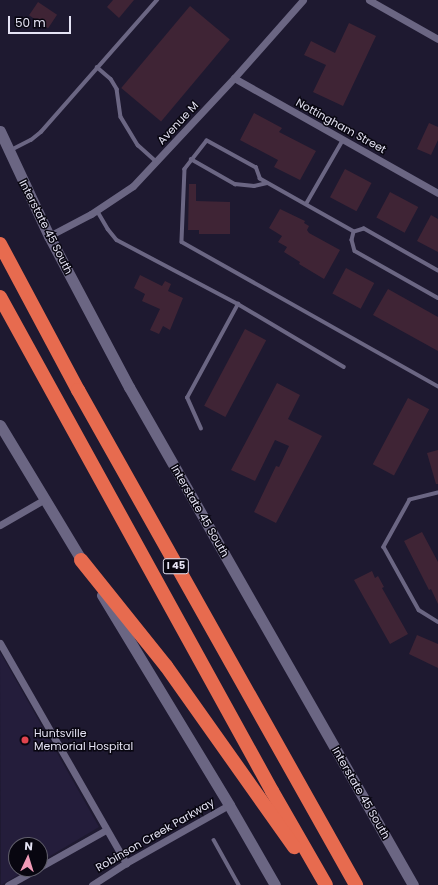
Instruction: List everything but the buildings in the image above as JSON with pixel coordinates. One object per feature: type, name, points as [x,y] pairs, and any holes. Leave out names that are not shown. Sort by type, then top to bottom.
[{"type":"highway","name":"I 45","points":[[0,244],[78,390],[356,885]]},
{"type":"highway","name":"I 45","points":[[0,297],[268,784],[326,885]]},
{"type":"highway","points":[[81,560],[166,666],[320,885]]},
{"type":"main road","name":"Interstate 45 South","points":[[0,132],[49,236],[130,387],[413,885]]},
{"type":"main road","points":[[0,425],[229,805],[271,884]]},
{"type":"street","name":"Avenue M","points":[[49,236],[97,210],[133,186],[234,78],[303,0]]},
{"type":"street","points":[[369,0],[438,39]]},
{"type":"street","name":"Nottingham Street","points":[[234,78],[438,194]]},
{"type":"street","points":[[0,525],[45,499]]},
{"type":"street","points":[[0,643],[126,863]]},
{"type":"street","name":"Robinson Creek Parkway","points":[[92,885],[126,863],[229,805]]},
{"type":"street","points":[[48,863],[106,830]]},
{"type":"street","points":[[8,885],[22,877]]},
{"type":"lane","points":[[9,152],[31,140],[41,132],[157,0]]},
{"type":"lane","points":[[97,67],[111,79],[117,89],[121,117],[138,145],[157,162]]},
{"type":"lane","points":[[306,204],[342,140]]},
{"type":"lane","points":[[438,271],[364,229],[354,232],[260,179],[256,168],[207,141],[191,159],[183,173],[182,242],[438,386]]},
{"type":"lane","points":[[191,159],[235,184],[254,186],[267,183]]},
{"type":"lane","points":[[97,210],[108,229],[117,240],[238,304],[344,367]]},
{"type":"lane","points":[[354,232],[352,240],[355,251],[438,298]]},
{"type":"lane","points":[[201,429],[187,398],[238,304]]},
{"type":"lane","points":[[438,493],[410,500],[384,547],[419,610],[438,622]]},
{"type":"lane","points":[[214,840],[239,885]]},
{"type":"shaded area","name":"Huntsville Memorial Hospital","points":[[0,652],[99,827],[48,857],[48,837],[8,837],[8,877],[14,877],[1,885]]},
{"type":"place","name":"Huntsville Memorial Hospital","points":[[25,740]]}]
